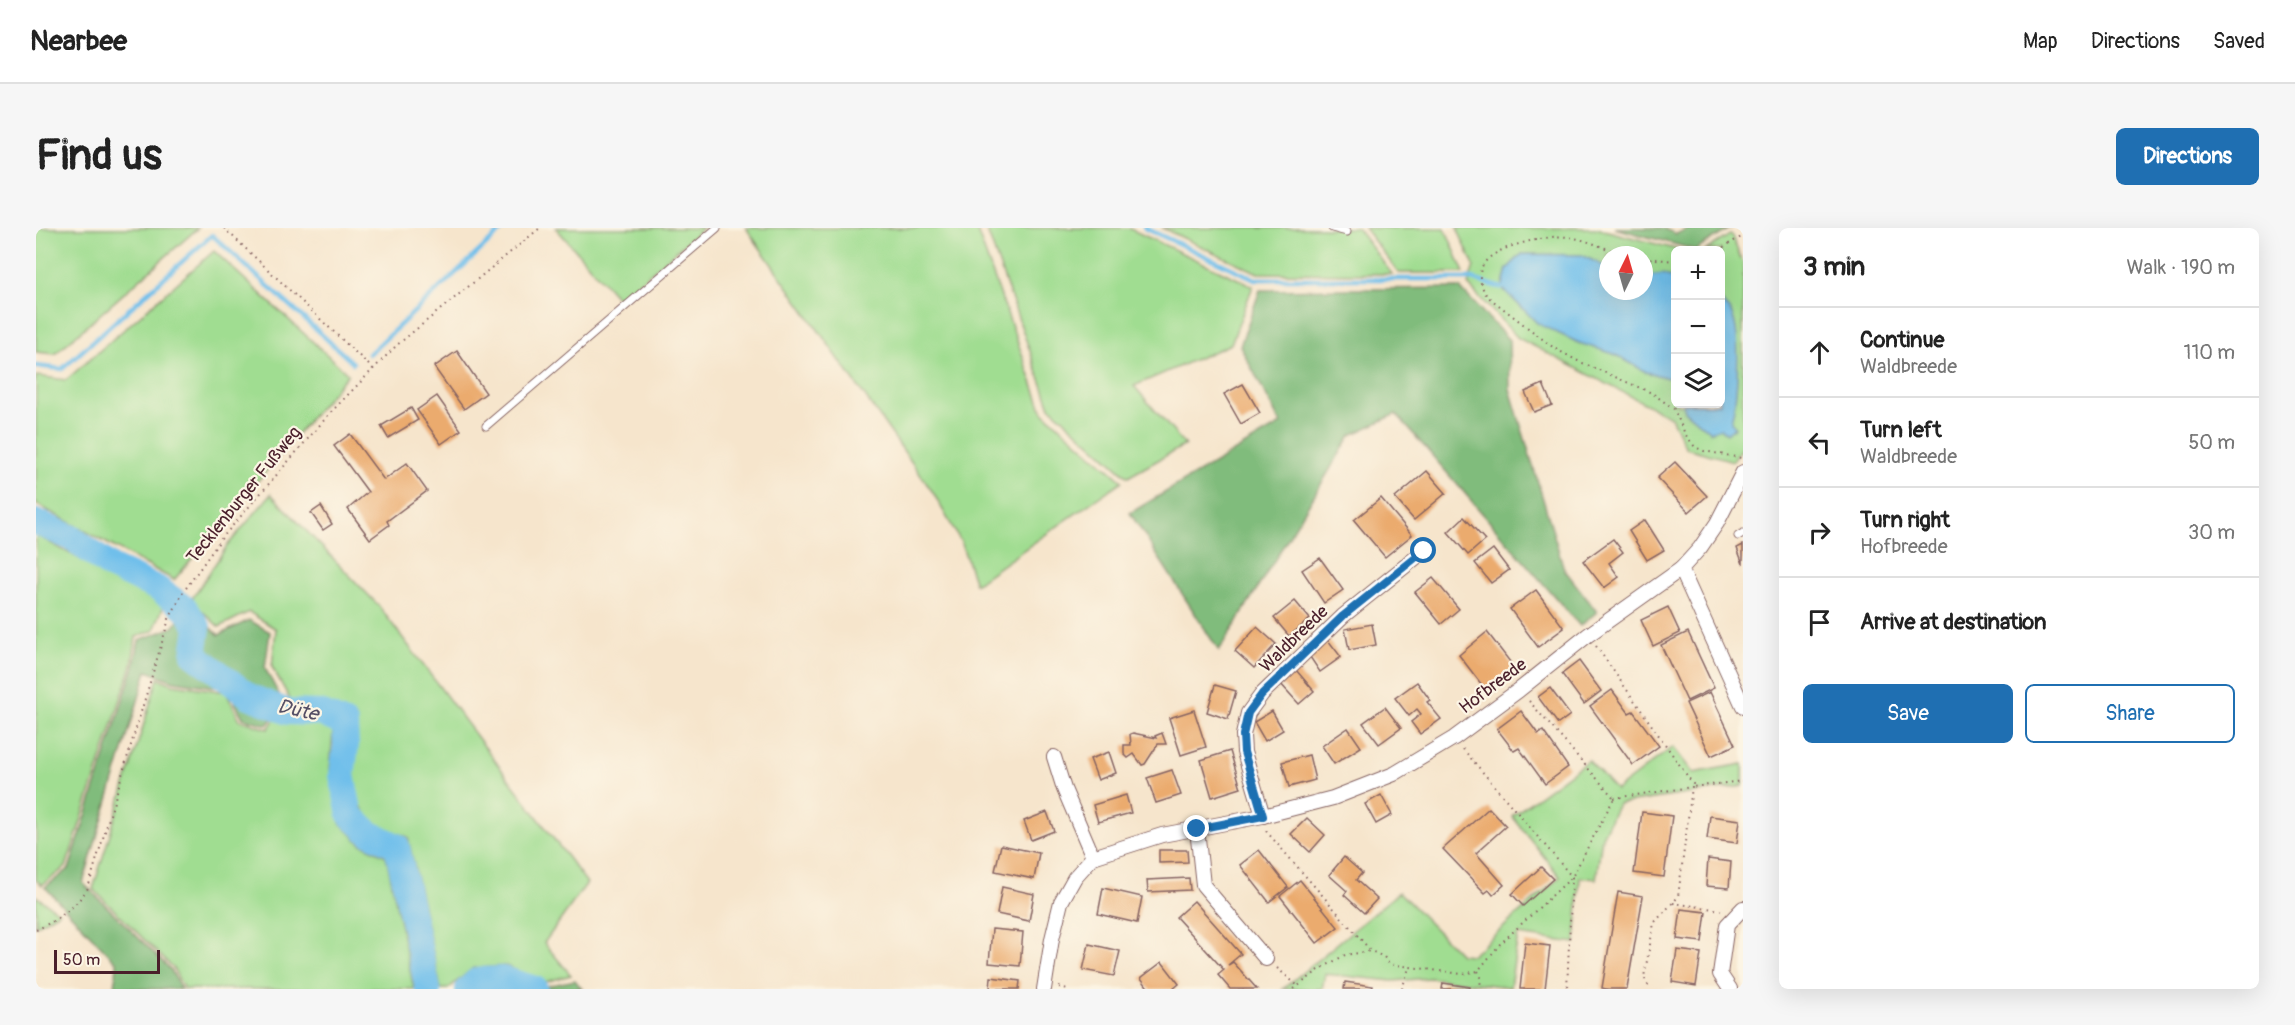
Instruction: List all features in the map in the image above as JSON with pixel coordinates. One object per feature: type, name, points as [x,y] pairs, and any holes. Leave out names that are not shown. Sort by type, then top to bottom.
[{"type":"street","name":"Hofbreede","points":[[1093,857],[1162,835],[1263,816],[1333,798],[1394,774],[1454,738],[1520,690],[1588,635],[1681,569],[1717,524],[1742,476]]},
{"type":"street","name":"Waldbreede","points":[[1263,816],[1244,752],[1243,735],[1248,713],[1262,694],[1343,616],[1424,551]]},
{"type":"street","points":[[1681,569],[1743,706]]},
{"type":"street","points":[[1044,989],[1061,902],[1075,877],[1093,857],[1054,757]]},
{"type":"street","points":[[1197,829],[1203,885],[1266,959]]},
{"type":"street","points":[[1730,989],[1720,974],[1727,925],[1741,910]]},
{"type":"lane","points":[[486,426],[717,228]]},
{"type":"lane","points":[[1332,228],[1347,232]]},
{"type":"path","points":[[224,228],[373,369]]},
{"type":"path","name":"Tecklenburger Fußweg","points":[[36,930],[62,916],[77,903],[88,888],[169,619],[184,591],[221,539],[332,411],[397,345],[540,228]]},
{"type":"path","points":[[1725,246],[1743,236]]},
{"type":"path","points":[[1599,246],[1569,237],[1553,237],[1502,249],[1486,259],[1480,275],[1481,286],[1487,296],[1554,348],[1652,393],[1674,410],[1684,434],[1695,447],[1704,451],[1743,458]]},
{"type":"path","points":[[1653,259],[1671,261]]},
{"type":"path","points":[[1588,635],[1693,784],[1678,897],[1654,923],[1644,977],[1650,989]]},
{"type":"path","points":[[1520,690],[1614,798]]},
{"type":"path","points":[[1454,738],[1572,877],[1567,989]]},
{"type":"path","points":[[1614,798],[1743,781]]},
{"type":"path","points":[[1263,816],[1265,829],[1371,951],[1384,957],[1389,964],[1462,974],[1478,971],[1500,944],[1572,877],[1614,798]]},
{"type":"path","points":[[1673,903],[1741,910]]},
{"type":"path","points":[[1294,989],[1345,955],[1371,951]]},
{"type":"path","points":[[1266,959],[1298,986]]},
{"type":"path","points":[[1402,989],[1410,968]]},
{"type":"path","points":[[1478,971],[1481,977],[1480,989]]},
{"type":"green space","points":[[36,228],[198,228],[55,354],[36,352]]},
{"type":"green space","points":[[556,228],[703,228],[619,300]]},
{"type":"green space","points":[[746,228],[976,228],[1043,412],[1122,481],[975,584],[961,542],[932,491]]},
{"type":"green space","points":[[986,228],[1128,228],[1253,286],[1231,344],[1134,386],[1185,445],[1128,477],[1050,407]]},
{"type":"green space","points":[[1162,228],[1357,228],[1392,274],[1258,273]]},
{"type":"green space","points":[[1364,228],[1445,228],[1464,273],[1399,273]]},
{"type":"green space","points":[[1457,228],[1596,228],[1671,248],[1671,408],[1725,408],[1725,246],[1712,246],[1731,234],[1743,264],[1743,447],[1733,461],[1686,448],[1671,417],[1518,338],[1468,285],[1474,266]]},
{"type":"green space","points":[[1615,228],[1662,228],[1676,234],[1690,228],[1730,229],[1702,246],[1681,246]]},
{"type":"green space","points":[[214,251],[348,374],[174,580],[36,504],[36,376],[66,380]]},
{"type":"green space","points":[[1460,288],[1509,340],[1510,389],[1564,569],[1597,612],[1580,626],[1396,414],[1351,435],[1219,651],[1130,513],[1281,424],[1240,346],[1260,290]]},
{"type":"green space","points":[[271,494],[378,605],[587,883],[544,943],[571,975],[545,982],[506,966],[473,968],[448,989],[441,989],[408,837],[378,824],[367,815],[360,804],[354,776],[356,718],[322,703],[291,701],[272,667],[276,629],[249,612],[219,627],[191,600],[227,546]]},
{"type":"green space","points":[[36,535],[164,605],[154,630],[136,637],[132,665],[66,867],[42,885],[36,880]]},
{"type":"green space","points":[[187,606],[219,635],[249,620],[270,632],[265,668],[284,704],[267,725],[243,718],[228,689],[174,681],[147,671],[83,883],[171,970],[181,989],[115,989],[117,963],[45,887],[69,869],[134,666],[139,640],[174,627]]},
{"type":"green space","points":[[158,678],[173,684],[226,692],[240,720],[268,729],[276,717],[317,719],[333,731],[330,769],[340,823],[361,844],[386,856],[414,989],[184,989],[173,968],[93,889]]},
{"type":"green space","points":[[1673,747],[1693,773],[1743,764],[1743,786],[1618,804],[1602,837],[1596,879],[1580,877],[1575,943],[1518,935],[1510,987],[1430,978],[1393,981],[1325,974],[1322,989],[1283,989],[1399,892],[1460,954],[1472,955],[1560,877],[1512,816],[1588,760],[1616,790]]},
{"type":"green space","points":[[36,896],[59,912],[36,926]]},
{"type":"green space","points":[[575,980],[582,989],[546,989],[546,986]]},
{"type":"water","points":[[1522,254],[1582,255],[1599,264],[1599,300],[1653,300],[1653,276],[1663,274],[1671,277],[1671,379],[1646,372],[1614,354],[1579,343],[1538,324],[1502,288],[1507,269]]},
{"type":"water","points":[[1725,305],[1732,315],[1737,337],[1737,384],[1731,422],[1735,427],[1727,434],[1721,428],[1710,432],[1683,408],[1725,408]]},
{"type":"building","points":[[457,351],[486,393],[464,409],[434,367]]},
{"type":"building","points":[[1243,384],[1260,413],[1241,424],[1224,394]]},
{"type":"building","points":[[1543,384],[1552,405],[1534,412],[1525,392]]},
{"type":"building","points":[[437,396],[461,430],[441,444],[417,410]]},
{"type":"building","points":[[411,408],[418,420],[388,438],[381,426]]},
{"type":"building","points":[[350,434],[384,480],[407,463],[427,491],[387,521],[389,525],[370,539],[348,509],[368,492],[334,446]]},
{"type":"building","points":[[1675,462],[1707,496],[1689,512],[1657,478]]},
{"type":"building","points":[[1427,471],[1446,493],[1414,520],[1395,498]]},
{"type":"building","points":[[1381,498],[1412,535],[1385,557],[1354,520]]},
{"type":"building","points":[[321,506],[332,524],[323,530],[311,513]]},
{"type":"building","points":[[1464,517],[1485,540],[1468,555],[1448,532]]},
{"type":"building","points":[[1645,520],[1664,550],[1647,560],[1629,531]]},
{"type":"building","points":[[1613,539],[1623,552],[1609,563],[1619,577],[1604,588],[1583,561]]},
{"type":"building","points":[[1743,545],[1743,564],[1737,548]]},
{"type":"building","points":[[1493,549],[1509,570],[1491,583],[1475,563]]},
{"type":"building","points":[[1320,558],[1343,590],[1324,603],[1302,570]]},
{"type":"building","points":[[1433,578],[1459,609],[1441,624],[1415,592]]},
{"type":"building","points":[[1536,590],[1564,628],[1538,647],[1510,609]]},
{"type":"building","points":[[1295,601],[1310,619],[1289,636],[1274,618]]},
{"type":"building","points":[[1668,607],[1680,633],[1653,646],[1641,620]]},
{"type":"building","points":[[1372,624],[1376,645],[1349,650],[1345,629]]},
{"type":"building","points":[[1257,627],[1276,644],[1254,668],[1235,651]]},
{"type":"building","points":[[1487,632],[1514,667],[1485,689],[1459,655]]},
{"type":"building","points":[[1688,632],[1714,688],[1687,701],[1661,645]]},
{"type":"building","points":[[1328,640],[1341,657],[1320,672],[1308,654]]},
{"type":"building","points":[[1579,661],[1601,691],[1584,704],[1562,674]]},
{"type":"building","points":[[1296,670],[1314,691],[1299,704],[1280,683]]},
{"type":"building","points":[[1417,682],[1430,700],[1427,702],[1441,719],[1420,734],[1411,722],[1421,714],[1417,709],[1409,716],[1395,698]]},
{"type":"building","points":[[1215,685],[1236,691],[1228,719],[1207,712]]},
{"type":"building","points":[[1550,688],[1570,715],[1558,724],[1538,697]]},
{"type":"building","points":[[1612,690],[1629,713],[1633,711],[1659,746],[1633,765],[1590,706]]},
{"type":"building","points":[[1710,692],[1735,745],[1711,756],[1686,703]]},
{"type":"building","points":[[1385,707],[1401,728],[1379,744],[1363,723]]},
{"type":"building","points":[[1194,710],[1206,747],[1181,755],[1169,718]]},
{"type":"building","points":[[1272,711],[1283,730],[1265,741],[1254,722]]},
{"type":"building","points":[[1521,711],[1538,734],[1543,731],[1568,767],[1545,784],[1519,748],[1514,751],[1497,729]]},
{"type":"building","points":[[1348,728],[1361,747],[1334,764],[1322,746]]},
{"type":"building","points":[[1162,733],[1166,744],[1158,744],[1142,765],[1134,754],[1128,758],[1124,754],[1124,745],[1131,745],[1130,734],[1156,738],[1155,736]]},
{"type":"building","points":[[1230,751],[1241,788],[1212,797],[1201,760]]},
{"type":"building","points":[[1109,752],[1116,773],[1098,780],[1090,759]]},
{"type":"building","points":[[1309,755],[1315,780],[1289,787],[1282,762]]},
{"type":"building","points":[[1172,770],[1181,795],[1156,803],[1147,778]]},
{"type":"building","points":[[1126,795],[1131,813],[1098,822],[1093,805]]},
{"type":"building","points":[[1381,795],[1392,815],[1376,824],[1365,804]]},
{"type":"building","points":[[1489,808],[1506,826],[1476,853],[1504,885],[1493,895],[1489,890],[1485,893],[1443,849]]},
{"type":"building","points":[[1047,812],[1054,831],[1031,840],[1024,821]]},
{"type":"building","points":[[1642,812],[1672,816],[1664,877],[1634,873]]},
{"type":"building","points":[[1710,816],[1740,820],[1737,843],[1707,839]]},
{"type":"building","points":[[1307,818],[1325,835],[1310,852],[1291,834]]},
{"type":"building","points":[[1001,845],[1039,853],[1034,879],[995,871]]},
{"type":"building","points":[[1159,850],[1187,850],[1188,862],[1159,863]]},
{"type":"building","points":[[1259,850],[1288,887],[1269,902],[1240,865]]},
{"type":"building","points":[[1344,857],[1362,873],[1356,880],[1377,899],[1364,913],[1344,895],[1347,891],[1329,875]]},
{"type":"building","points":[[1708,859],[1731,862],[1729,888],[1706,886]]},
{"type":"building","points":[[1541,867],[1553,879],[1523,906],[1512,894]]},
{"type":"building","points":[[1189,878],[1190,890],[1148,892],[1147,880]]},
{"type":"building","points":[[1300,880],[1338,927],[1317,943],[1280,896]]},
{"type":"building","points":[[1002,887],[1034,894],[1029,921],[997,914]]},
{"type":"building","points":[[1103,888],[1142,897],[1137,923],[1098,914]]},
{"type":"building","points":[[1618,892],[1643,896],[1627,989],[1606,989],[1602,988]]},
{"type":"building","points":[[1194,901],[1241,954],[1228,965],[1233,962],[1257,989],[1230,989],[1218,975],[1224,970],[1176,917]]},
{"type":"building","points":[[1681,909],[1706,912],[1702,942],[1677,939]]},
{"type":"building","points":[[992,929],[1023,932],[1020,966],[989,963]]},
{"type":"building","points":[[1525,943],[1550,946],[1545,989],[1520,989]]},
{"type":"building","points":[[1089,944],[1120,951],[1114,976],[1083,970]]},
{"type":"building","points":[[1677,950],[1701,953],[1696,986],[1672,982]]},
{"type":"building","points":[[1162,962],[1179,984],[1173,989],[1149,989],[1141,978]]},
{"type":"building","points":[[991,977],[1020,981],[1019,989],[990,989]]},
{"type":"building","points":[[1345,982],[1373,986],[1372,989],[1344,989]]},
{"type":"building","points":[[1443,983],[1470,987],[1470,989],[1442,989]]},
{"type":"waterway","points":[[369,354],[504,228]]},
{"type":"waterway","points":[[1145,228],[1255,279],[1472,279],[1502,288]]},
{"type":"waterway","points":[[36,366],[62,369],[212,235],[353,363]]},
{"type":"waterway","name":"Düte","points":[[36,522],[72,538],[111,567],[157,588],[185,608],[198,627],[194,654],[249,696],[288,712],[320,713],[345,724],[346,745],[342,775],[350,815],[369,833],[397,846],[428,989]]},
{"type":"waterway","name":"Düte","points":[[468,989],[478,980],[503,979],[535,989]]},
{"type":"route","points":[[1197,829],[1263,816],[1244,752],[1243,735],[1248,713],[1262,694],[1343,616],[1424,551]]}]
